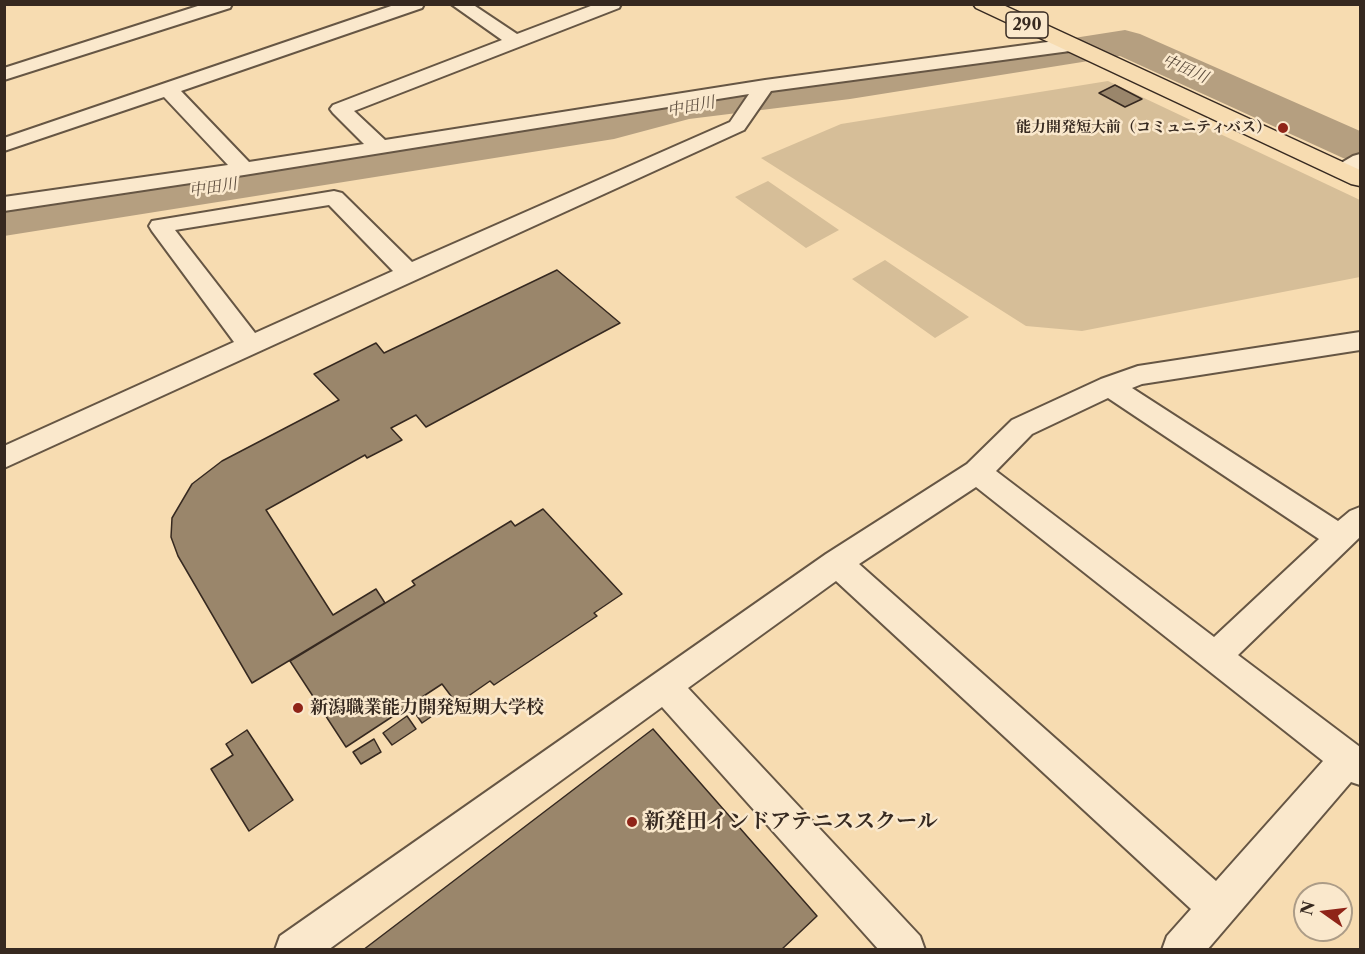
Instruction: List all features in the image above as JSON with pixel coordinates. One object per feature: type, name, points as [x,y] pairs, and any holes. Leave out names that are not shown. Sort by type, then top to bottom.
[{"type":"highway","name":"290","points":[[985,5],[1101,59],[1355,170]]},
{"type":"street","points":[[4,74],[224,4]]},
{"type":"street","points":[[4,145],[416,4]]},
{"type":"street","points":[[459,4],[514,41]]},
{"type":"street","points":[[380,146],[340,109],[613,4]]},
{"type":"street","points":[[4,204],[244,169],[765,86],[1070,45]]},
{"type":"street","points":[[4,458],[737,126],[765,86]]},
{"type":"street","points":[[169,90],[244,169]]},
{"type":"street","points":[[250,345],[160,226],[334,198],[409,273]]},
{"type":"street","points":[[294,950],[837,563],[977,472],[1022,427],[1138,375],[1360,341]]},
{"type":"street","points":[[1110,386],[1351,528],[1215,656]]},
{"type":"street","points":[[977,472],[1354,764],[1181,950]]},
{"type":"street","points":[[837,563],[1218,908]]},
{"type":"street","points":[[665,687],[906,950]]},
{"type":"shaded area","points":[[1108,81],[1360,200],[1360,277],[1082,331],[1026,326],[761,158],[841,124]]},
{"type":"shaded area","points":[[768,181],[839,230],[806,248],[735,197]]},
{"type":"shaded area","points":[[885,260],[969,317],[935,338],[852,279]]},
{"type":"building","points":[[1115,85],[1142,99],[1125,107],[1099,93]]},
{"type":"building","points":[[557,270],[620,323],[426,427],[416,415],[391,428],[402,440],[367,458],[365,455],[266,510],[333,615],[376,589],[385,603],[252,683],[178,556],[171,537],[172,518],[192,484],[222,461],[339,400],[314,374],[376,343],[384,353]]},
{"type":"building","points":[[543,509],[622,594],[594,613],[597,616],[494,685],[490,681],[457,704],[442,684],[346,747],[290,661],[415,585],[412,581],[511,521],[515,526]]},
{"type":"building","points":[[433,700],[441,710],[422,723],[415,713]]},
{"type":"building","points":[[407,716],[416,729],[392,745],[383,733]]},
{"type":"building","name":"新発田インドアテニススクール","points":[[653,729],[817,916],[781,950],[363,950]]},
{"type":"building","points":[[247,730],[293,800],[249,831],[211,769],[233,755],[226,744]]},
{"type":"building","points":[[374,739],[381,752],[361,764],[353,752]]},
{"type":"waterway","name":"中田川","points":[[4,221],[614,125],[688,106],[850,86],[1125,43],[1360,148]]},
{"type":"place","name":"能力開発短大前（コミュニティバス）","points":[[1283,128]]},
{"type":"place","name":"新潟職業能力開発短期大学校","points":[[298,708]]},
{"type":"place","name":"新発田インドアテニススクール","points":[[632,822]]}]
